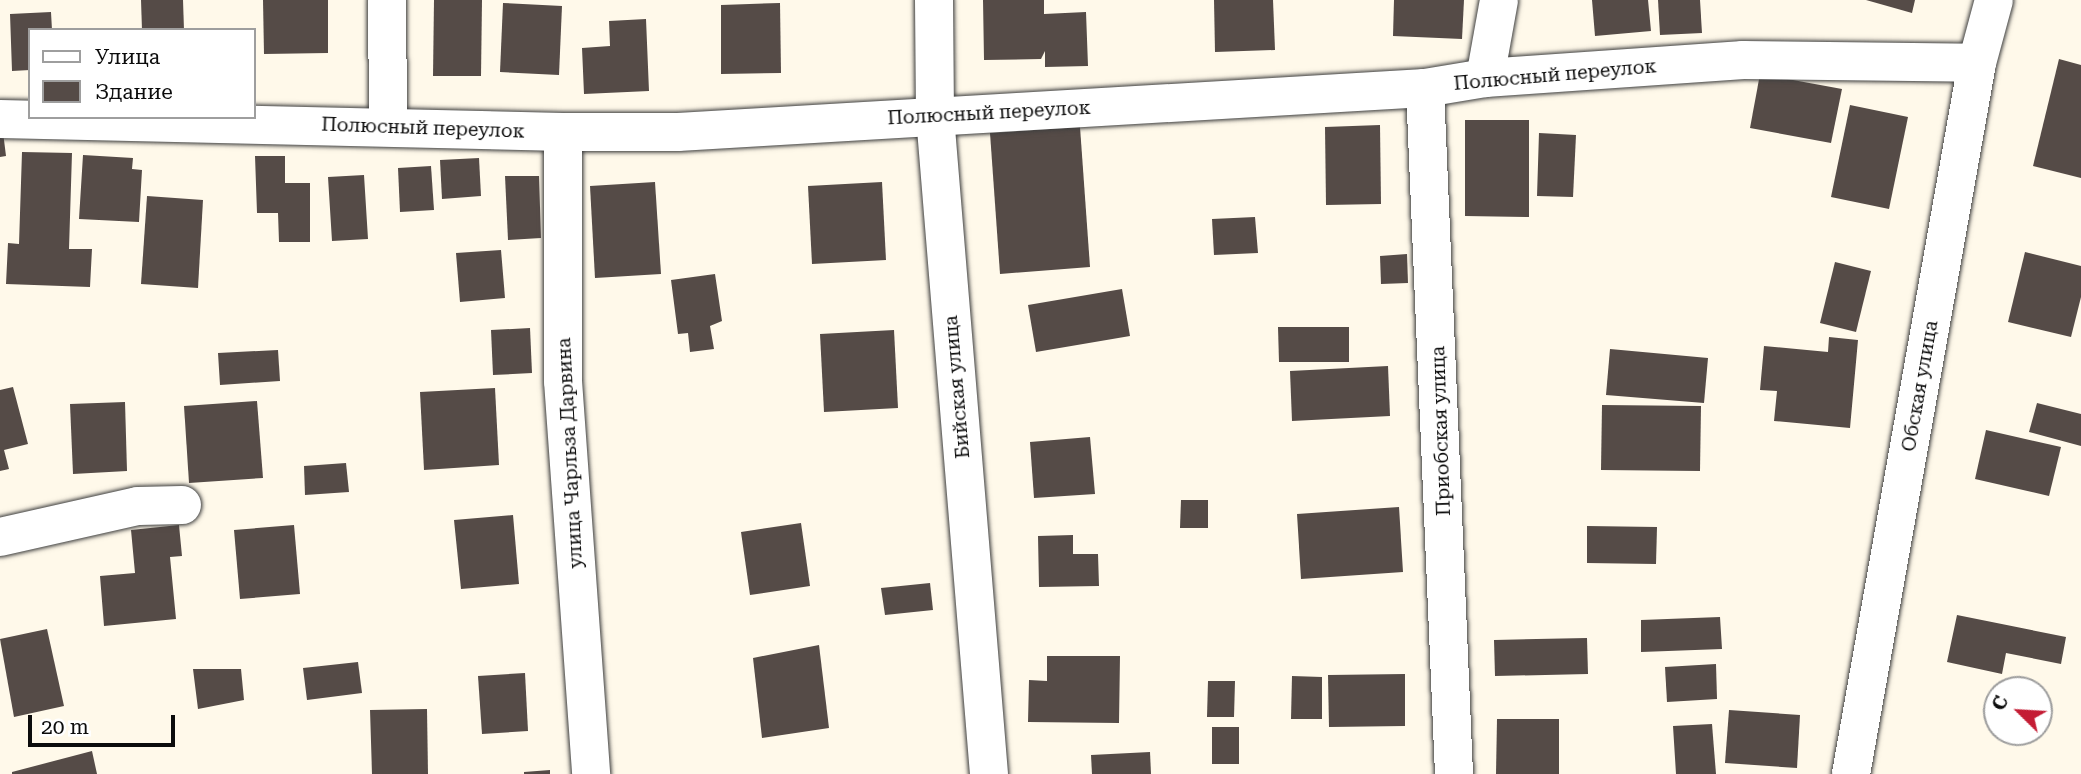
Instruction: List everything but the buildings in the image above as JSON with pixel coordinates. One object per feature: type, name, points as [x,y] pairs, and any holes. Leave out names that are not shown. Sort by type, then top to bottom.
[{"type":"street","points":[[387,0],[388,127]]},
{"type":"street","name":"Бийская улица","points":[[934,0],[935,116],[989,774]]},
{"type":"street","points":[[1485,78],[1499,0]]},
{"type":"street","name":"Обская улица","points":[[1851,774],[1977,63],[1994,0]]},
{"type":"street","name":"Полюсный переулок","points":[[0,119],[563,132],[678,132],[1425,88],[1485,78],[1744,60],[1977,63]]},
{"type":"street","name":"Приобская улица","points":[[1425,88],[1454,774]]},
{"type":"street","name":"улица Чарльза Дарвина","points":[[563,132],[563,380],[592,774]]},
{"type":"street","points":[[0,537],[138,506],[182,505]]}]
